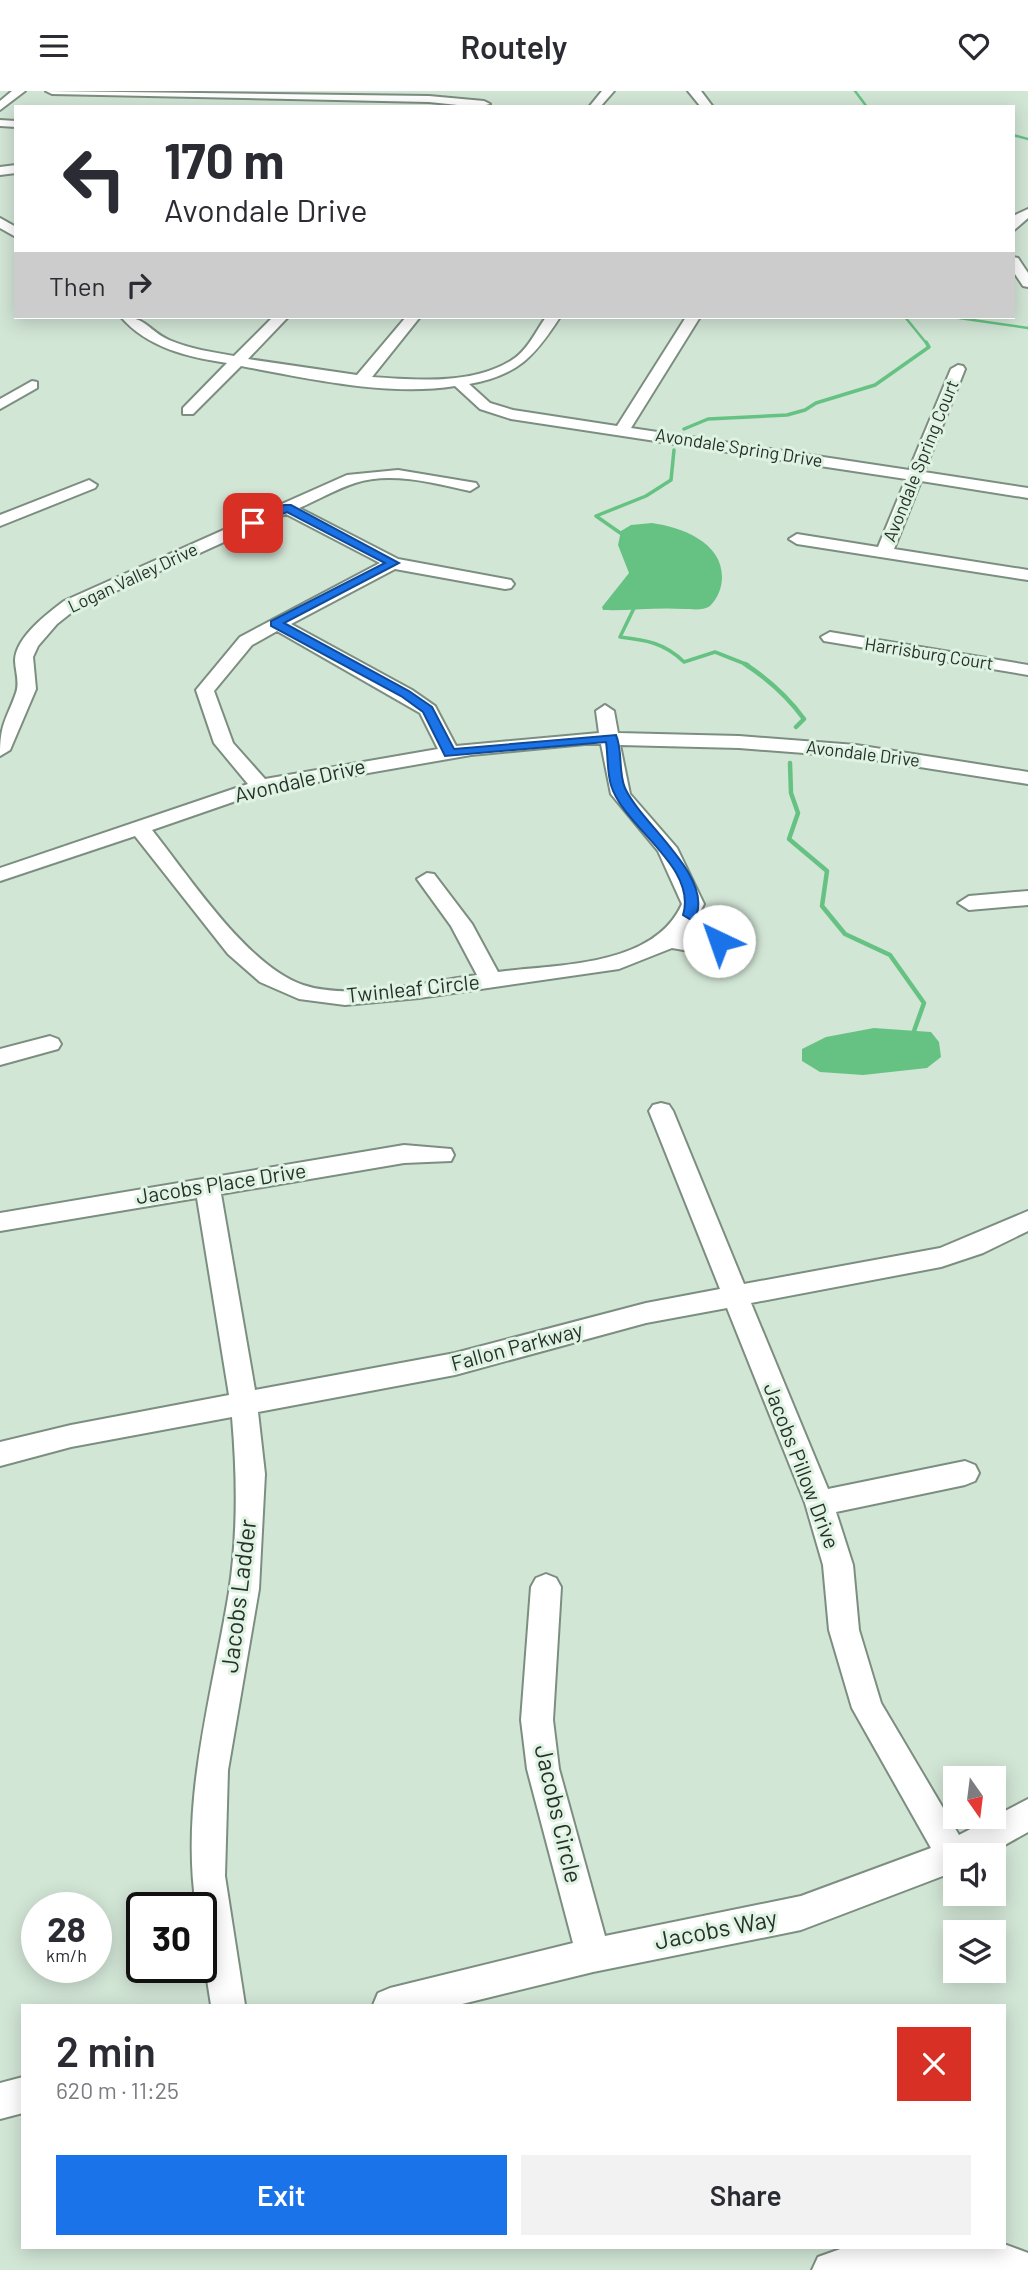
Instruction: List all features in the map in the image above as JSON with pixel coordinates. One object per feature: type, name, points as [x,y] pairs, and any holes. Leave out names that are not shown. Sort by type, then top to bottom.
[{"type":"street","points":[[0,107],[19,91]]},
{"type":"street","points":[[52,91],[429,99],[484,104]]},
{"type":"street","points":[[596,105],[608,91]]},
{"type":"street","points":[[694,91],[706,105]]},
{"type":"street","points":[[0,220],[14,231]]},
{"type":"street","points":[[1015,264],[1028,283]]},
{"type":"street","points":[[131,319],[162,342],[179,349],[362,379],[421,385],[460,383],[484,377],[519,361],[551,319]]},
{"type":"street","points":[[188,411],[279,319]]},
{"type":"street","points":[[362,379],[411,319]]},
{"type":"street","points":[[622,430],[692,319]]},
{"type":"street","name":"Avondale Spring Court","points":[[884,552],[958,369]]},
{"type":"street","name":"Avondale Spring Drive","points":[[460,383],[479,402],[495,410],[1028,492]]},
{"type":"street","points":[[0,405],[32,385]]},
{"type":"street","name":"Logan Valley Drive","points":[[0,750],[27,689],[24,657],[40,630],[70,605],[353,478],[390,472],[417,473],[470,485]]},
{"type":"street","points":[[0,521],[89,485]]},
{"type":"street","points":[[287,507],[393,563],[505,584]]},
{"type":"street","points":[[797,539],[1028,575]]},
{"type":"street","points":[[261,786],[229,756],[214,728],[205,690],[246,641],[275,623],[393,563]]},
{"type":"street","points":[[275,623],[405,694],[428,710],[450,753]]},
{"type":"street","points":[[20,627],[40,630]]},
{"type":"street","name":"Harrisburg Court","points":[[830,637],[1028,670]]},
{"type":"street","points":[[605,711],[612,737],[617,786],[633,813],[661,842],[681,872],[693,904],[690,915],[672,941],[696,947],[708,947],[719,941],[718,930],[690,915]]},
{"type":"street","name":"Avondale Drive","points":[[0,875],[261,786],[450,753],[612,737],[856,751],[1028,778]]},
{"type":"street","name":"Twinleaf Circle","points":[[138,826],[236,949],[268,977],[299,992],[345,998],[491,980],[619,962],[646,954],[672,941]]},
{"type":"street","points":[[427,879],[461,924],[491,980]]},
{"type":"street","points":[[969,903],[1028,898]]},
{"type":"street","points":[[0,1057],[50,1044]]},
{"type":"street","name":"Jacobs Pillow Drive","points":[[661,1111],[819,1503],[838,1565],[844,1630],[867,1708],[945,1843]]},
{"type":"street","name":"Jacobs Place Drive","points":[[0,1222],[404,1154],[442,1155]]},
{"type":"street","name":"Jacobs Ladder","points":[[207,1186],[244,1404],[251,1474],[244,1589],[212,1770],[208,1876],[228,2004]]},
{"type":"street","name":"Fallon Parkway","points":[[0,1454],[71,1436],[455,1364],[646,1313],[941,1257],[974,1246],[1028,1220]]},
{"type":"street","points":[[819,1503],[965,1473]]},
{"type":"street","name":"Jacobs Circle","points":[[546,1587],[537,1720],[542,1769],[593,1955]]},
{"type":"street","name":"Jacobs Way","points":[[977,1843],[1028,1815]]},
{"type":"street","name":"Jacobs Way","points":[[394,2004],[593,1955],[801,1913],[943,1860]]},
{"type":"street","points":[[0,2101],[21,2096]]},
{"type":"street","points":[[831,2270],[885,2256],[940,2249],[993,2259],[1024,2270]]},
{"type":"shaded area","points":[[652,523],[675,528],[698,538],[715,554],[722,581],[710,606],[704,609],[603,610],[602,607],[629,573],[618,545],[621,531],[631,525]]},
{"type":"shaded area","points":[[874,1028],[931,1032],[939,1042],[941,1057],[927,1068],[863,1075],[820,1072],[802,1061],[802,1049],[826,1037]]},
{"type":"waterway","points":[[855,91],[866,105]]},
{"type":"waterway","points":[[1015,136],[1028,139]]},
{"type":"waterway","points":[[907,319],[927,344]]},
{"type":"waterway","points":[[966,319],[1028,328]]},
{"type":"waterway","points":[[684,429],[708,419],[787,415],[875,385],[929,347],[926,342]]},
{"type":"waterway","points":[[626,537],[596,516],[646,496],[671,480],[674,450]]},
{"type":"waterway","points":[[636,604],[620,637],[655,643],[684,662],[715,652],[748,665]]},
{"type":"waterway","points":[[745,664],[777,689],[798,711],[804,719],[796,727]]},
{"type":"waterway","points":[[790,763],[791,793],[798,813],[789,839],[827,871],[822,906],[845,934],[890,955],[924,1003],[914,1031]]},
{"type":"route","points":[[253,523],[287,507],[393,563],[275,623],[405,694],[428,710],[450,753],[612,737],[617,786],[633,813],[661,842],[681,872],[693,904],[690,915],[718,930],[719,941]]}]
